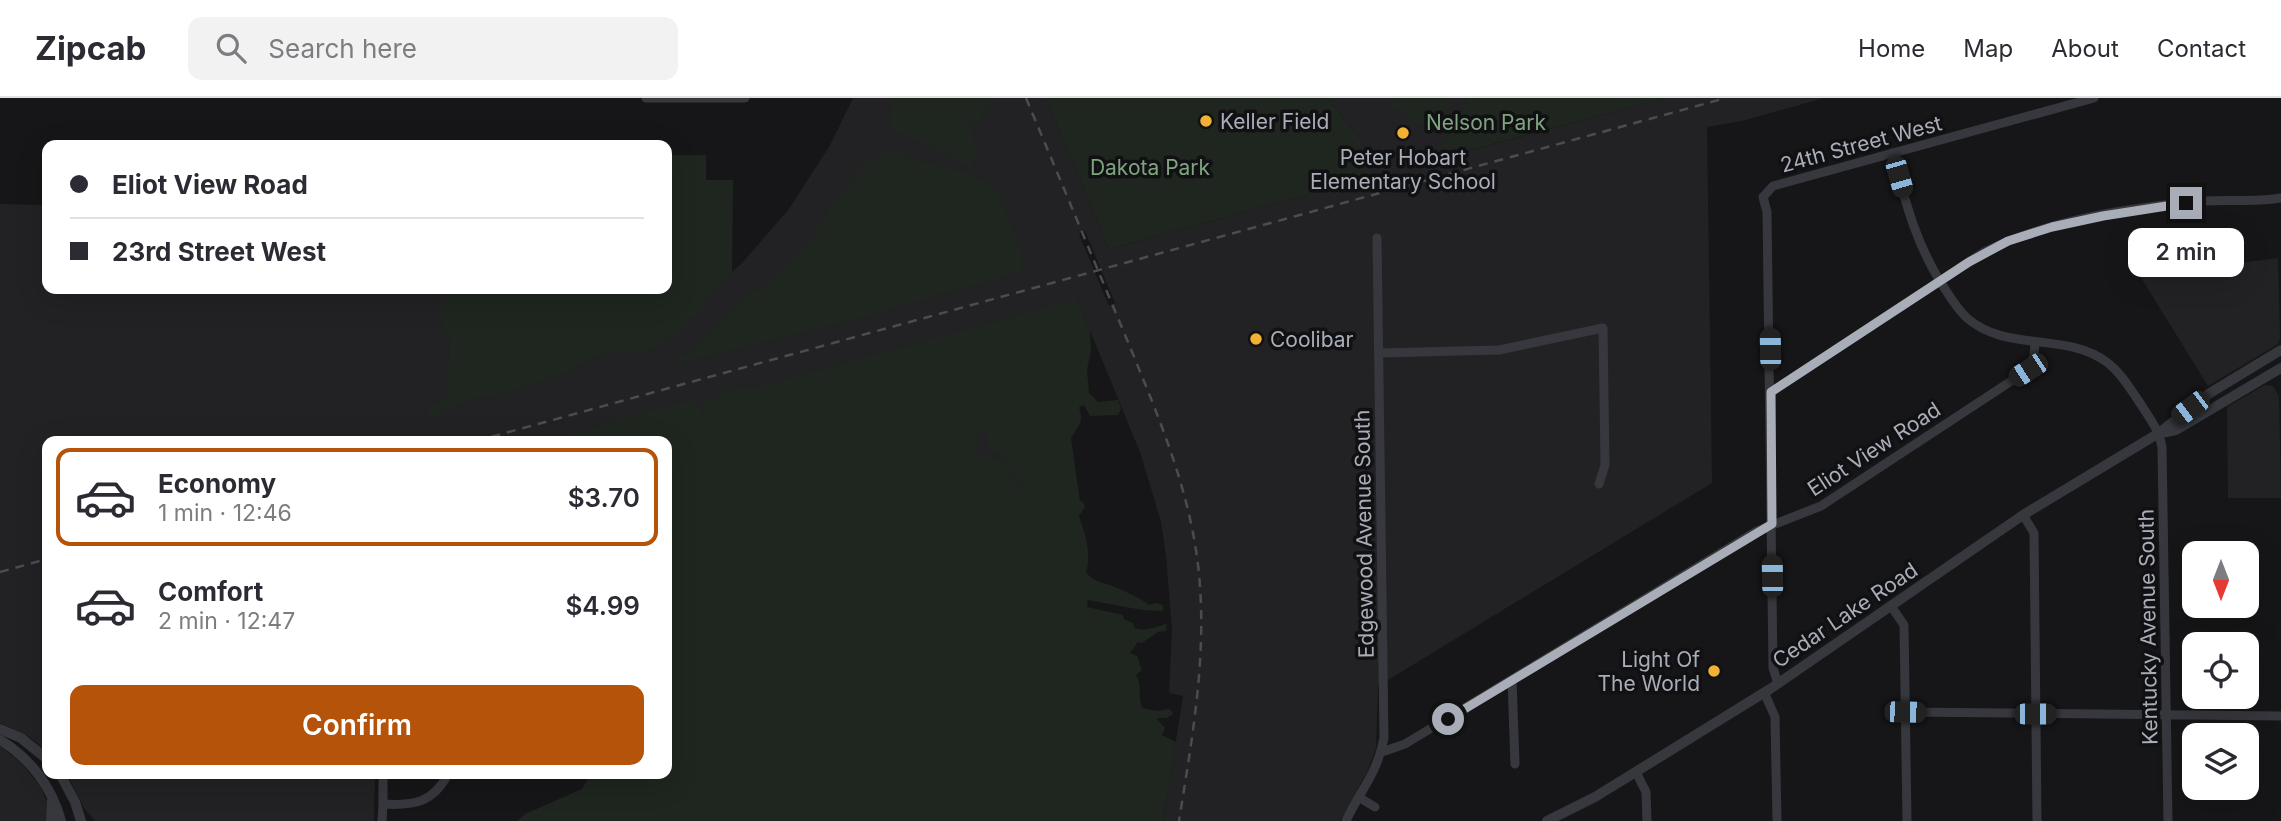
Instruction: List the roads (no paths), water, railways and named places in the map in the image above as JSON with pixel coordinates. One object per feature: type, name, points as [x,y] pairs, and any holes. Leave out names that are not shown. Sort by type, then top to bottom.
[{"type":"street","points":[[646,98],[745,98]]},
{"type":"street","name":"24th Street West","points":[[1771,392],[1767,212],[1763,197],[1773,186],[2094,98]]},
{"type":"street","points":[[1892,153],[1917,240],[1956,307],[1984,330],[2001,336],[2077,348],[2108,363],[2120,375],[2160,433]]},
{"type":"street","points":[[1778,684],[1773,668],[1771,392],[1940,281],[2008,241],[2052,227],[2153,207],[2281,198]]},
{"type":"street","name":"Edgewood Avenue South","points":[[1346,821],[1371,780],[1382,752],[1384,738],[1377,237]]},
{"type":"street","points":[[1380,353],[1499,350],[1604,328],[1605,465],[1599,484]]},
{"type":"street","name":"Eliot View Road","points":[[1382,752],[1405,744],[1772,524],[1821,506],[2028,370],[2034,356],[2035,342]]},
{"type":"street","name":"Cedar Lake Road","points":[[1547,821],[1575,808],[1636,772],[1778,684],[2023,515],[2160,433],[2210,393],[2281,350]]},
{"type":"street","name":"Cedar Lake Road","points":[[2160,433],[2176,430],[2281,368]]},
{"type":"street","name":"Kentucky Avenue South","points":[[2160,433],[2168,821]]},
{"type":"street","points":[[2023,515],[2034,533],[2037,821]]},
{"type":"street","points":[[1891,606],[1904,625],[1907,821]]},
{"type":"street","points":[[1512,680],[1515,764]]},
{"type":"street","points":[[1764,692],[1775,717],[1777,821]]},
{"type":"street","points":[[1905,712],[2281,716]]},
{"type":"street","points":[[0,729],[21,738],[42,755]]},
{"type":"street","points":[[0,740],[29,763],[51,794],[61,821]]},
{"type":"street","points":[[1636,772],[1646,792],[1647,821]]},
{"type":"street","points":[[63,779],[89,821]]},
{"type":"street","points":[[382,821],[383,779]]},
{"type":"street","points":[[383,804],[409,805],[421,802],[444,779]]},
{"type":"street","points":[[51,794],[51,821]]},
{"type":"street","points":[[1360,798],[1375,807]]},
{"type":"street","points":[[75,802],[81,821]]},
{"type":"railway","points":[[1026,98],[1151,399],[1189,514],[1199,574],[1200,667],[1179,821]]},
{"type":"railway","points":[[494,436],[1726,98]]},
{"type":"railway","points":[[0,572],[42,560]]},
{"type":"place","name":"Keller Field","points":[[1206,121]]},
{"type":"place","name":"Peter Hobart Elementary School","points":[[1403,133]]},
{"type":"place","name":"Coolibar","points":[[1256,339]]},
{"type":"place","name":"Light Of The World","points":[[1714,671]]},
{"type":"park label","name":"Nelson Park","points":[[1486,122]]},
{"type":"park label","name":"Dakota Park","points":[[1150,167]]}]
